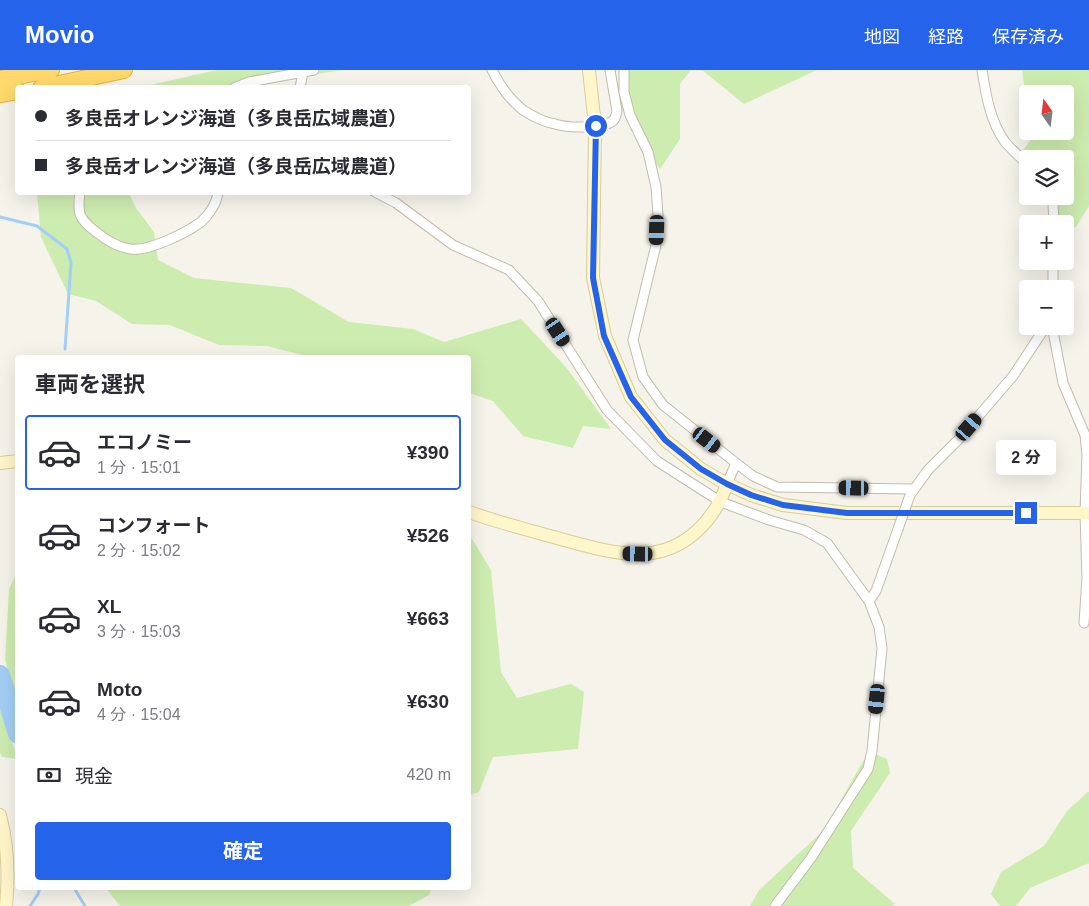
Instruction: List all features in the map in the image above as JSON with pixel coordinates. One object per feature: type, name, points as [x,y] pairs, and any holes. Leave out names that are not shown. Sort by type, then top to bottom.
[{"type":"highway","points":[[0,79],[50,78],[75,84],[124,70]]},
{"type":"highway","points":[[0,94],[15,92]]},
{"type":"street","points":[[242,85],[314,70]]},
{"type":"street","points":[[492,70],[500,85],[524,110],[540,119],[556,124],[575,126],[596,126],[612,122],[616,118],[617,111],[610,70]]},
{"type":"street","points":[[589,70],[596,126],[593,278],[604,336],[631,397],[665,440],[701,469],[727,484],[751,495],[783,505],[847,513],[1087,513]]},
{"type":"street","points":[[624,70],[624,92],[630,115],[648,152],[656,187],[658,215],[656,245],[633,340],[643,377],[663,405],[752,476],[777,487],[911,492]]},
{"type":"street","points":[[982,70],[986,97],[995,124],[1005,141],[1019,156]]},
{"type":"street","points":[[301,85],[303,72]]},
{"type":"street","points":[[80,195],[79,211],[82,222],[108,242],[131,250],[158,246],[202,221],[217,202],[218,195]]},
{"type":"street","points":[[381,195],[396,202],[453,245],[509,270],[538,301],[607,410],[657,461],[721,502],[769,520],[804,530],[827,543],[869,602],[880,628],[882,648],[872,751],[868,769],[811,858],[775,906]]},
{"type":"street","points":[[869,602],[876,591],[911,492],[1013,376],[1040,335]]},
{"type":"street","points":[[1054,335],[1063,383],[1085,435],[1087,455],[1087,578],[1084,623]]},
{"type":"street","points":[[0,463],[15,461]]},
{"type":"street","points":[[471,513],[505,524],[591,547],[628,554],[649,554],[667,550],[686,541],[710,517],[721,502],[736,463]]},
{"type":"street","points":[[0,815],[8,859],[6,906]]},
{"type":"green space","points":[[217,70],[343,70],[243,85],[150,85]]},
{"type":"green space","points":[[620,70],[691,70],[680,84],[680,139],[660,169],[631,128],[620,84]]},
{"type":"green space","points":[[702,70],[817,70],[744,104]]},
{"type":"green space","points":[[1022,70],[1089,70],[1089,206],[1076,227],[1074,227],[1074,215],[1058,215],[1058,205],[1074,205],[1074,150],[1023,150],[1030,140],[1074,140],[1074,85],[1024,85]]},
{"type":"green space","points":[[37,195],[130,195],[136,208],[154,232],[158,260],[194,278],[291,288],[349,322],[413,329],[444,342],[521,319],[566,367],[611,429],[583,426],[573,448],[523,436],[493,401],[471,394],[471,355],[302,355],[267,346],[219,345],[170,325],[132,324],[96,301],[68,294],[41,237]]},
{"type":"green space","points":[[471,537],[491,570],[501,672],[517,698],[571,684],[584,692],[578,749],[493,757],[479,792],[471,794]]},
{"type":"green space","points":[[15,576],[15,697],[5,659],[9,589]]},
{"type":"green space","points":[[0,709],[15,750],[15,759],[2,757],[0,753]]},
{"type":"green space","points":[[875,754],[887,759],[890,773],[851,831],[853,868],[895,904],[892,906],[750,906],[759,890],[824,830],[863,761]]},
{"type":"green space","points":[[1089,791],[1089,863],[1030,888],[1016,906],[1000,906],[991,894],[1001,872],[1044,846],[1067,811]]},
{"type":"green space","points":[[108,890],[431,890],[429,895],[409,906],[120,906]]},
{"type":"waterway","points":[[0,217],[37,226],[67,249],[71,263],[65,349]]},
{"type":"waterway","points":[[0,675],[15,724]]},
{"type":"waterway","points":[[30,906],[39,890]]},
{"type":"waterway","points":[[75,890],[85,906]]},
{"type":"route","points":[[596,126],[593,278],[604,336],[631,397],[665,440],[701,469],[727,484],[751,495],[783,505],[847,513],[1026,513]]}]
